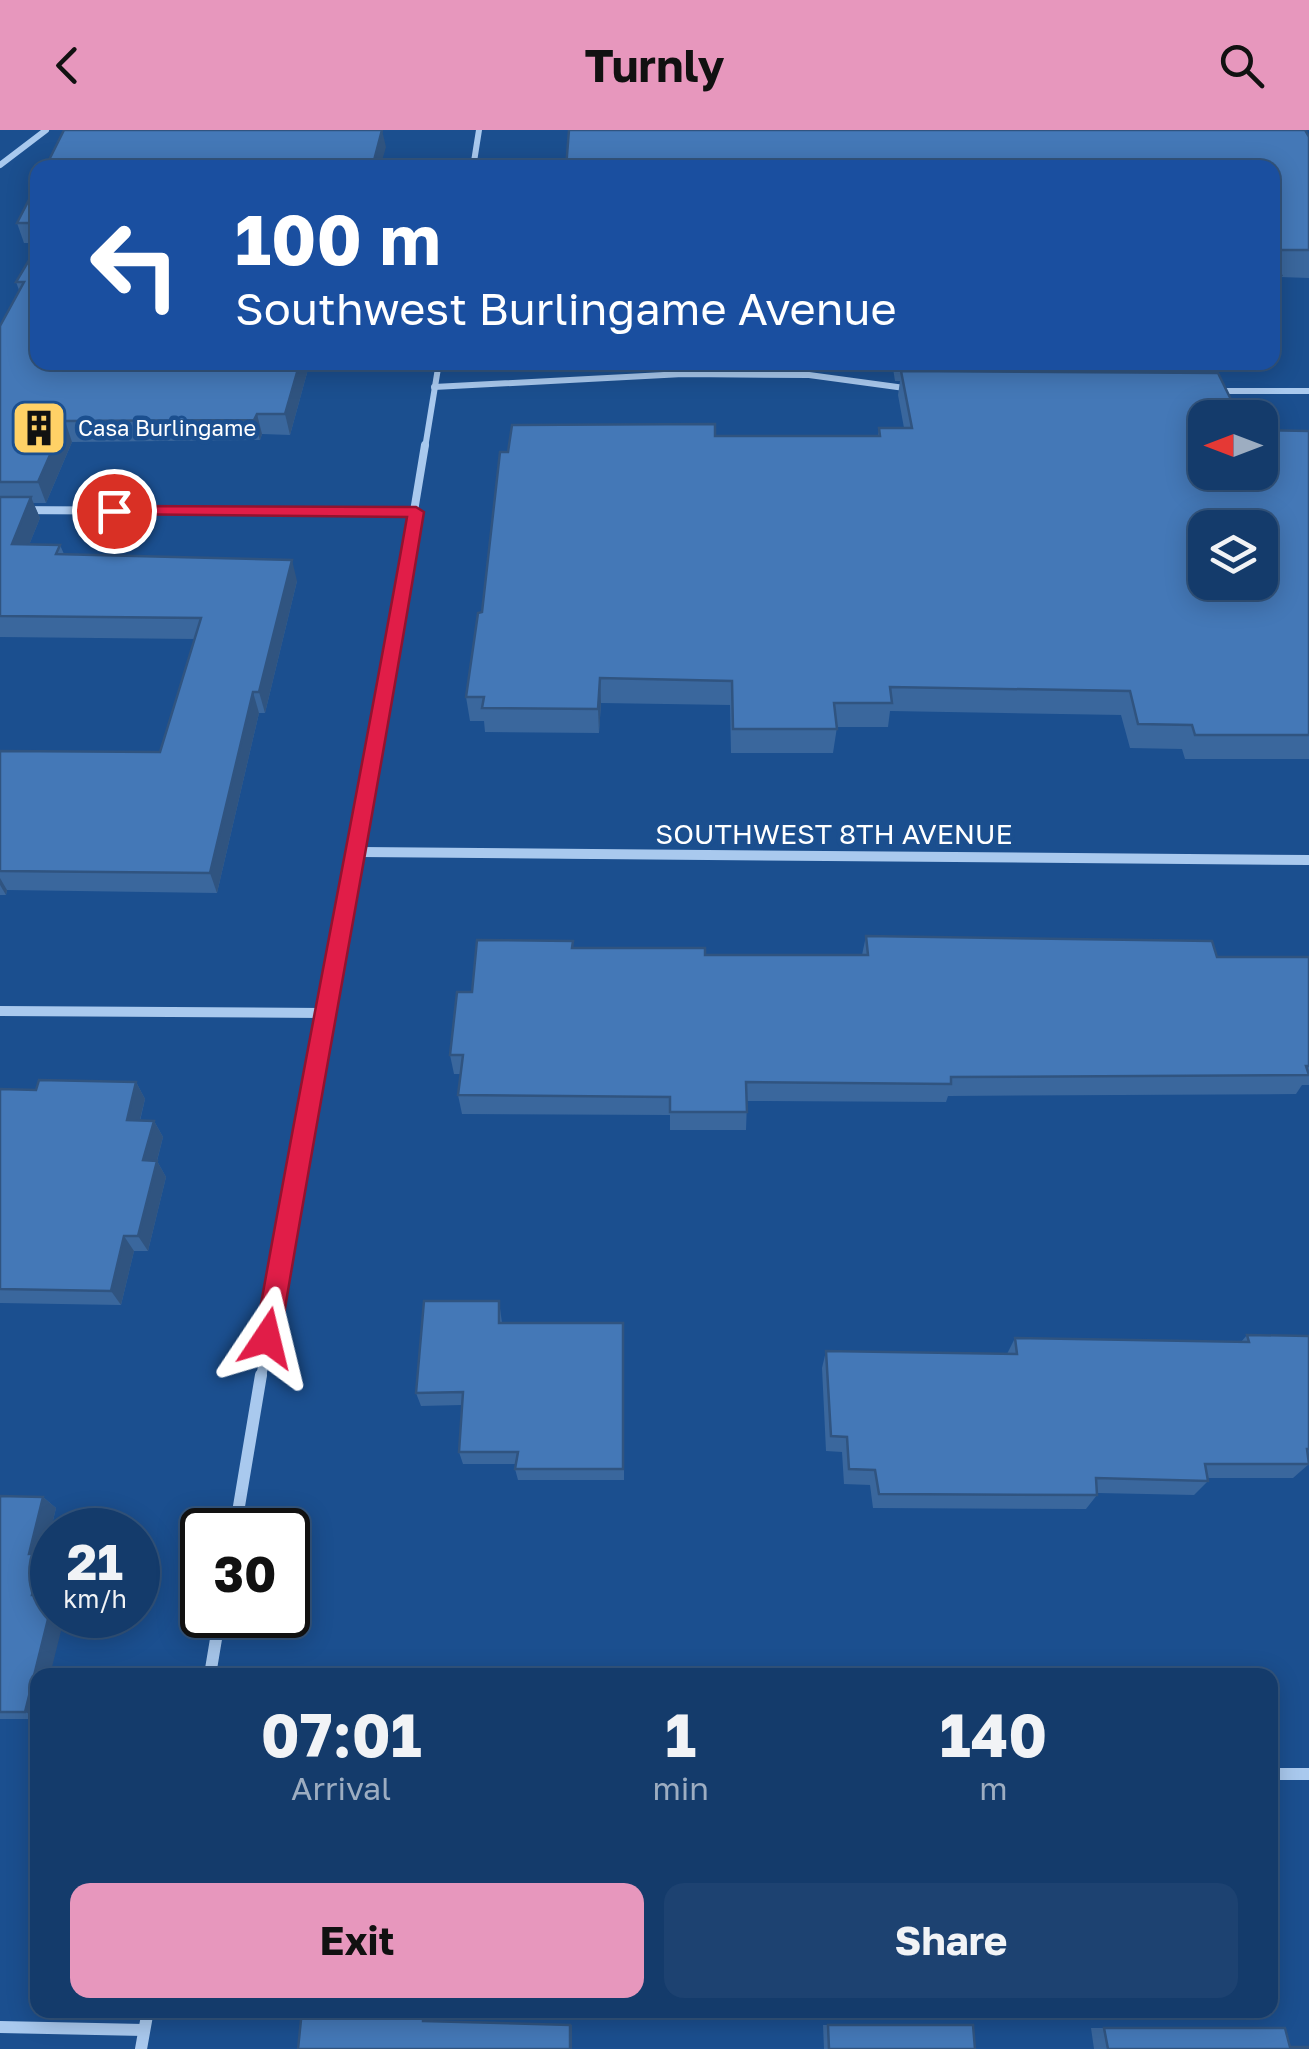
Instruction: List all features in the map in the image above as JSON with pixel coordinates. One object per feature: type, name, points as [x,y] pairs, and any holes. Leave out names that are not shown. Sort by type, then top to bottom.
[{"type":"street","points":[[0,165],[46,130]]},
{"type":"street","points":[[473,160],[479,130]]},
{"type":"street","points":[[238,1508],[323,1013],[358,852],[437,370]]},
{"type":"street","points":[[434,387],[684,374],[809,375],[923,390]]},
{"type":"street","points":[[1212,391],[1309,391]]},
{"type":"street","points":[[0,510],[416,512]]},
{"type":"street","name":"SOUTHWEST 8TH AVENUE","points":[[358,852],[1309,860]]},
{"type":"street","points":[[0,1010],[323,1013]]},
{"type":"street","points":[[211,1668],[216,1638]]},
{"type":"street","points":[[1278,1774],[1309,1774]]},
{"type":"street","points":[[141,2049],[146,2018]]},
{"type":"street","points":[[0,2027],[144,2030]]},
{"type":"building","points":[[64,130],[382,130],[374,160],[49,160]]},
{"type":"building","points":[[569,130],[1305,130],[1309,137],[1309,250],[1280,250],[1280,160],[567,160]]},
{"type":"building","points":[[30,198],[30,223],[17,223]]},
{"type":"building","points":[[30,258],[30,370],[298,370],[285,414],[257,414],[254,420],[65,421],[38,482],[0,482],[0,326],[24,282],[16,282]]},
{"type":"building","points":[[901,371],[1218,373],[1231,400],[1188,400],[1188,490],[1278,490],[1278,430],[1309,431],[1309,735],[1195,735],[1192,725],[1138,724],[1130,691],[890,687],[892,703],[834,703],[837,729],[733,729],[732,681],[600,678],[598,709],[482,708],[484,697],[466,697],[478,613],[482,612],[500,452],[508,452],[512,425],[715,424],[715,436],[880,436],[879,428],[912,428]]},
{"type":"building","points":[[0,497],[31,497],[12,544],[60,545],[56,554],[292,560],[259,692],[253,692],[210,873],[0,871],[0,751],[160,752],[201,618],[0,616]]},
{"type":"building","points":[[866,936],[1212,941],[1217,957],[1309,957],[1309,1075],[951,1077],[951,1084],[746,1082],[747,1112],[670,1112],[670,1097],[458,1095],[463,1055],[450,1055],[457,992],[472,992],[477,940],[573,941],[572,948],[705,948],[705,955],[868,955]]},
{"type":"building","points":[[39,1080],[136,1082],[127,1120],[154,1121],[143,1160],[157,1161],[138,1236],[124,1236],[111,1291],[0,1289],[0,1089],[36,1090]]},
{"type":"building","points":[[424,1301],[499,1301],[499,1323],[623,1323],[623,1469],[515,1469],[518,1452],[459,1452],[463,1392],[416,1393]]},
{"type":"building","points":[[1247,1335],[1309,1336],[1309,1464],[1205,1464],[1208,1481],[1096,1478],[1097,1495],[879,1494],[875,1470],[849,1469],[847,1437],[831,1436],[826,1351],[1017,1354],[1015,1338],[1249,1342]]},
{"type":"building","points":[[0,1496],[43,1497],[40,1508],[30,1508],[29,1554],[30,1638],[43,1638],[36,1668],[30,1668],[25,1712],[0,1712]]},
{"type":"building","points":[[301,2018],[423,2018],[570,2025],[570,2049],[298,2049]]},
{"type":"building","points":[[828,2025],[973,2025],[975,2049],[829,2049]]},
{"type":"building","points":[[1104,2028],[1285,2028],[1290,2047],[1309,2049],[1108,2049]]},
{"type":"place","name":"Casa Burlingame","points":[[39,428]]},
{"type":"route","points":[[114,511],[416,512],[358,852],[323,1013],[267,1338]]}]
